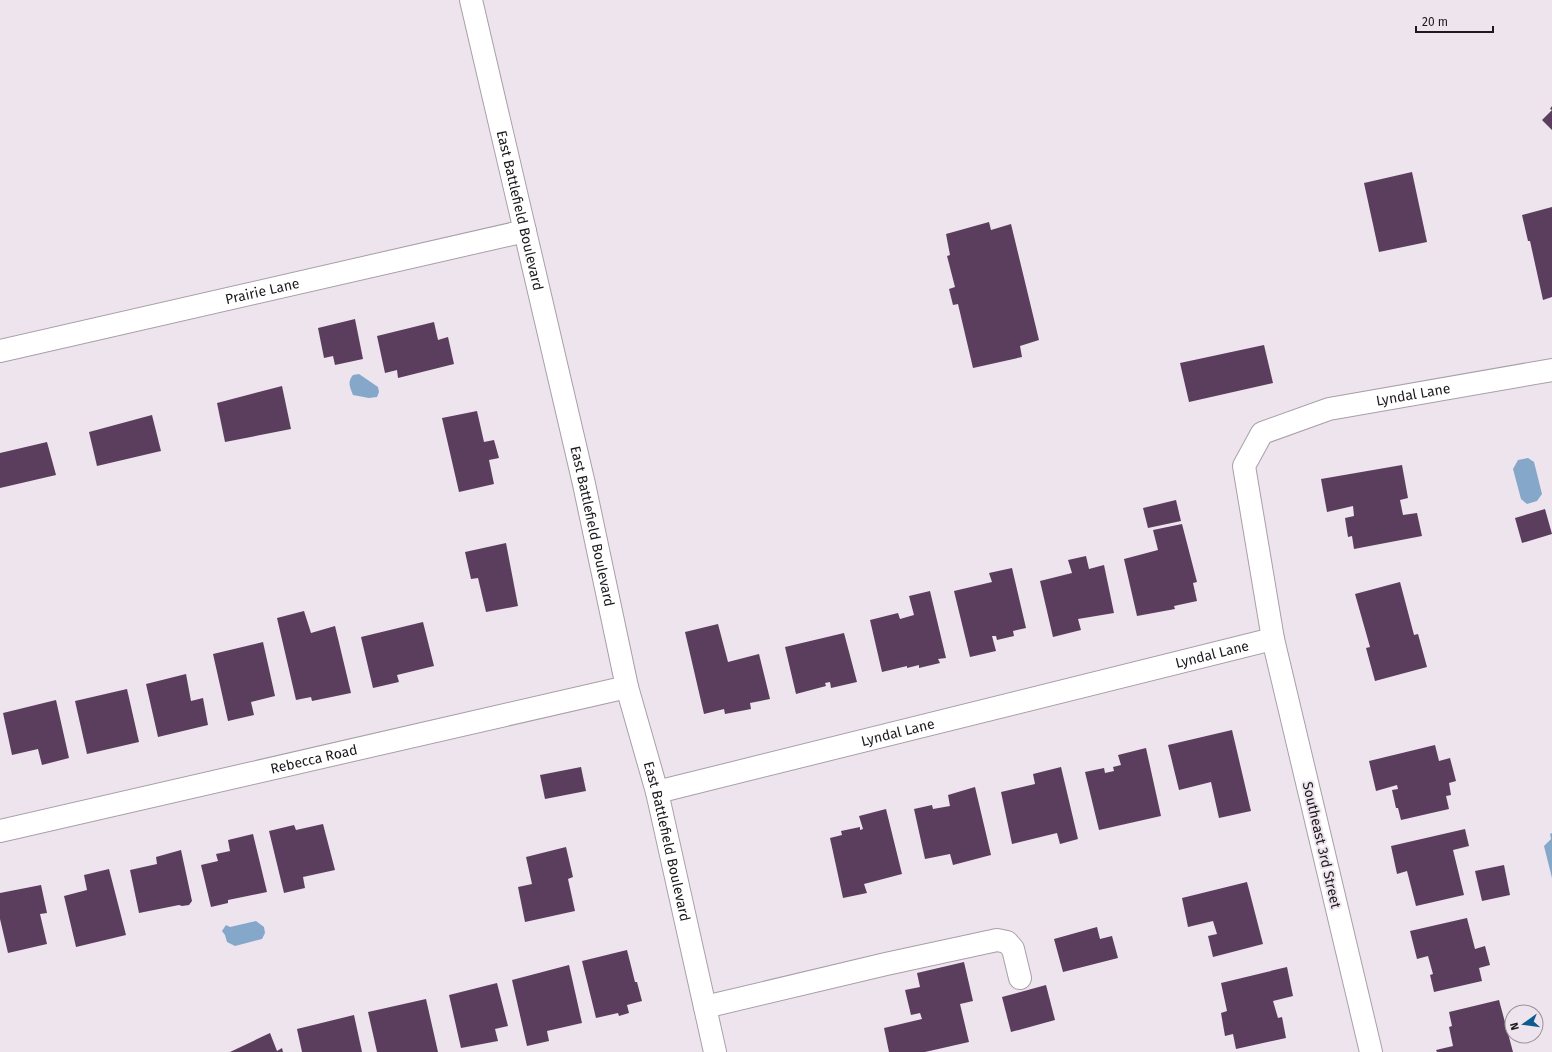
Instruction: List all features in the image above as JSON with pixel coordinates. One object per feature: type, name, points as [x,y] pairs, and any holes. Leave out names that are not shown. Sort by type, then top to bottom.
[{"type":"street","name":"East Battlefield Boulevard","points":[[471,0],[584,484],[627,687],[657,792],[716,1052]]},
{"type":"street","name":"Prairie Lane","points":[[0,351],[525,231]]},
{"type":"street","name":"Lyndal Lane","points":[[657,792],[1273,639],[1244,466],[1262,433],[1329,409],[1552,370]]},
{"type":"street","name":"Southeast 3rd Street","points":[[1273,639],[1372,1052]]},
{"type":"street","name":"Rebecca Road","points":[[0,831],[627,687]]},
{"type":"street","points":[[705,1007],[886,964],[997,940],[1007,942],[1013,949],[1020,978]]},
{"type":"water","points":[[359,374],[378,387],[379,392],[377,397],[369,398],[353,395],[350,380],[353,375]]},
{"type":"water","points":[[1528,458],[1534,462],[1542,494],[1537,501],[1527,504],[1521,499],[1513,469],[1518,460]]},
{"type":"water","points":[[1552,833],[1552,878],[1544,846],[1551,839],[1550,834]]},
{"type":"water","points":[[256,921],[264,927],[265,933],[262,939],[235,946],[227,942],[222,931],[226,925],[230,927]]},
{"type":"building","points":[[1552,110],[1552,130],[1542,120]]},
{"type":"building","points":[[1412,172],[1427,242],[1379,252],[1364,183]]},
{"type":"building","points":[[1552,207],[1552,297],[1543,300],[1530,241],[1528,241],[1522,215]]},
{"type":"building","points":[[989,222],[991,230],[1011,224],[1039,340],[1020,346],[1022,357],[973,368],[958,304],[953,305],[949,289],[955,287],[947,256],[950,255],[946,234]]},
{"type":"building","points":[[355,319],[363,359],[335,365],[333,356],[324,358],[318,328]]},
{"type":"building","points":[[434,322],[438,340],[448,337],[454,364],[398,378],[397,370],[385,373],[377,336]]},
{"type":"building","points":[[1264,345],[1273,383],[1189,402],[1180,363]]},
{"type":"building","points":[[282,386],[291,429],[225,442],[217,403]]},
{"type":"building","points":[[477,411],[484,442],[494,440],[499,458],[489,460],[494,484],[459,492],[442,418]]},
{"type":"building","points":[[152,415],[161,451],[97,466],[89,432]]},
{"type":"building","points":[[47,442],[56,475],[0,488],[0,453]]},
{"type":"building","points":[[1402,465],[1408,498],[1400,500],[1403,515],[1417,513],[1422,536],[1354,549],[1352,536],[1348,537],[1345,518],[1354,516],[1353,506],[1327,512],[1321,479]]},
{"type":"building","points":[[1176,500],[1181,521],[1148,528],[1143,508]]},
{"type":"building","points":[[1545,509],[1552,534],[1522,543],[1515,518]]},
{"type":"building","points":[[1182,524],[1197,582],[1193,583],[1197,601],[1174,606],[1175,609],[1137,616],[1124,559],[1158,550],[1153,530]]},
{"type":"building","points":[[506,543],[518,606],[486,612],[478,578],[471,579],[465,552]]},
{"type":"building","points":[[1086,556],[1089,569],[1104,565],[1114,613],[1078,619],[1081,630],[1053,637],[1040,581],[1072,573],[1068,560]]},
{"type":"building","points":[[1012,568],[1026,628],[1013,631],[1014,636],[997,640],[996,636],[992,636],[996,651],[970,657],[954,591],[992,582],[989,573]]},
{"type":"building","points":[[1400,582],[1414,635],[1418,634],[1427,667],[1375,681],[1366,648],[1370,647],[1355,594]]},
{"type":"building","points":[[930,591],[946,658],[938,659],[940,663],[919,668],[919,665],[907,668],[907,666],[882,672],[870,620],[898,613],[900,619],[914,615],[909,596]]},
{"type":"building","points":[[304,611],[311,633],[335,626],[351,693],[312,701],[311,697],[296,700],[277,618]]},
{"type":"building","points":[[423,622],[434,666],[397,675],[399,682],[373,688],[361,637]]},
{"type":"building","points":[[718,624],[728,662],[759,654],[770,699],[750,703],[751,709],[725,714],[724,709],[704,714],[685,632]]},
{"type":"building","points":[[844,633],[857,682],[831,688],[830,682],[825,683],[826,686],[796,694],[785,647]]},
{"type":"building","points":[[263,642],[275,696],[251,702],[254,715],[228,721],[213,654]]},
{"type":"building","points":[[186,674],[191,701],[203,698],[208,725],[158,737],[146,684]]},
{"type":"building","points":[[127,689],[139,742],[87,754],[75,701]]},
{"type":"building","points":[[56,700],[69,758],[42,765],[38,749],[12,755],[3,713]]},
{"type":"building","points":[[1232,730],[1251,811],[1219,818],[1211,782],[1179,790],[1168,745]]},
{"type":"building","points":[[1435,745],[1439,761],[1450,758],[1456,781],[1449,783],[1451,795],[1446,796],[1449,809],[1401,820],[1398,808],[1396,808],[1392,790],[1398,789],[1397,785],[1376,791],[1369,761]]},
{"type":"building","points":[[1146,748],[1161,816],[1099,830],[1085,772],[1104,768],[1105,773],[1114,771],[1113,767],[1121,765],[1118,755]]},
{"type":"building","points":[[581,767],[586,791],[545,799],[540,775]]},
{"type":"building","points":[[1061,767],[1078,839],[1060,844],[1057,833],[1012,844],[1001,792],[1035,784],[1033,774]]},
{"type":"building","points":[[975,787],[991,855],[953,865],[950,854],[925,859],[914,809],[932,805],[933,809],[950,806],[948,795]]},
{"type":"building","points":[[886,809],[902,874],[864,884],[867,893],[843,898],[830,838],[842,835],[841,831],[860,827],[860,830],[863,829],[859,816]]},
{"type":"building","points":[[323,824],[335,870],[303,877],[305,888],[284,893],[269,831],[294,825],[296,830]]},
{"type":"building","points":[[1465,829],[1469,846],[1453,850],[1464,895],[1416,906],[1407,871],[1397,874],[1391,846]]},
{"type":"building","points":[[253,834],[267,892],[228,900],[228,903],[211,907],[201,865],[218,861],[216,854],[230,851],[228,840]]},
{"type":"building","points":[[566,847],[573,877],[568,879],[575,911],[525,922],[518,887],[532,884],[526,857]]},
{"type":"building","points":[[181,850],[192,901],[189,905],[179,905],[139,913],[130,870],[157,864],[156,857]]},
{"type":"building","points":[[1504,865],[1510,895],[1482,901],[1475,871]]},
{"type":"building","points":[[109,869],[126,935],[76,947],[64,896],[87,890],[84,875]]},
{"type":"building","points":[[1247,882],[1263,944],[1213,957],[1208,936],[1217,934],[1213,921],[1188,927],[1182,898]]},
{"type":"building","points":[[41,885],[47,913],[40,914],[47,944],[8,953],[0,919],[0,893]]},
{"type":"building","points":[[1467,918],[1475,949],[1485,946],[1490,965],[1479,968],[1482,981],[1434,992],[1430,975],[1433,974],[1428,956],[1417,959],[1410,931]]},
{"type":"building","points":[[1097,927],[1100,939],[1112,936],[1118,958],[1063,972],[1054,939]]},
{"type":"building","points":[[627,950],[635,982],[637,982],[642,1001],[627,1005],[629,1013],[619,1016],[618,1013],[596,1018],[582,961]]},
{"type":"building","points":[[964,962],[973,1001],[960,1004],[969,1042],[925,1052],[889,1052],[884,1028],[922,1019],[920,1013],[911,1015],[905,990],[920,987],[917,973]]},
{"type":"building","points":[[569,965],[582,1023],[547,1031],[549,1041],[527,1046],[512,980]]},
{"type":"building","points":[[1287,967],[1293,996],[1273,1001],[1278,1018],[1282,1017],[1286,1038],[1236,1049],[1233,1034],[1225,1036],[1221,1013],[1227,1011],[1221,983]]},
{"type":"building","points":[[497,983],[508,1026],[495,1029],[498,1041],[461,1048],[449,995]]},
{"type":"building","points":[[1046,985],[1055,1020],[1011,1032],[1002,997]]},
{"type":"building","points":[[426,999],[438,1052],[377,1052],[368,1012]]},
{"type":"building","points":[[1499,1000],[1504,1019],[1504,1044],[1511,1044],[1513,1052],[1437,1052],[1436,1050],[1453,1046],[1449,1027],[1452,1026],[1449,1012]]},
{"type":"building","points":[[354,1015],[362,1052],[302,1052],[297,1029]]},
{"type":"building","points":[[270,1033],[277,1051],[282,1048],[283,1052],[230,1052]]}]
